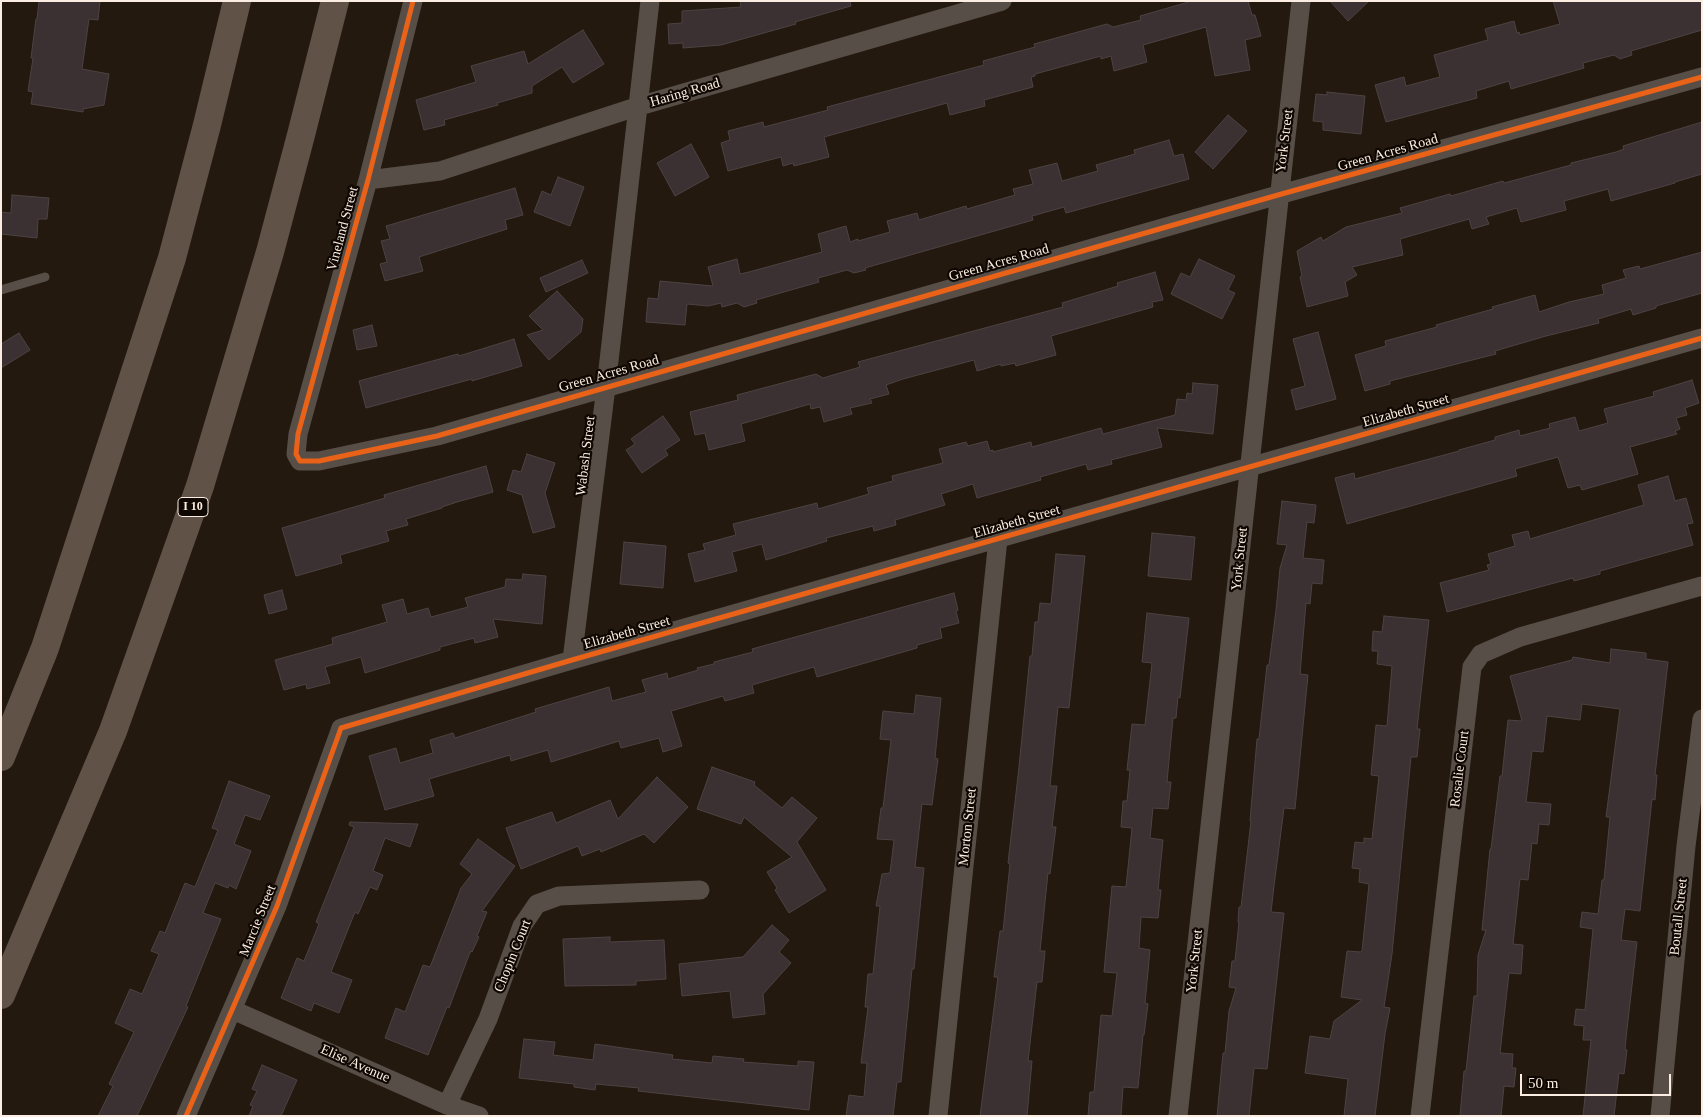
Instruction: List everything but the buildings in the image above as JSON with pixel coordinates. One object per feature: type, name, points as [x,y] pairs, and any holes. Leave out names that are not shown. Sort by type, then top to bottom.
[{"type":"highway","points":[[1,757],[45,648],[172,258],[237,1]]},
{"type":"highway","name":"I 10","points":[[1,995],[113,731],[200,486],[267,263],[335,1]]},
{"type":"street","name":"Vineland Street","points":[[300,461],[296,454],[298,434],[368,180],[413,1]]},
{"type":"street","name":"Wabash Street","points":[[572,660],[606,387],[650,1]]},
{"type":"street","name":"Haring Road","points":[[368,180],[440,171],[639,106],[1002,1]]},
{"type":"street","name":"York Street","points":[[1178,1116],[1301,1]]},
{"type":"street","name":"Green Acres Road","points":[[300,461],[319,462],[437,436],[1702,77]]},
{"type":"street","name":"Elizabeth Street","points":[[339,730],[340,728],[572,660],[1702,338]]},
{"type":"street","name":"Morton Street","points":[[938,1116],[998,539]]},
{"type":"street","name":"Rosalie Court","points":[[1420,1116],[1472,667],[1481,654],[1520,637],[1702,586]]},
{"type":"street","name":"Boutall Street","points":[[1660,1116],[1686,846],[1702,719]]},
{"type":"street","name":"Marcie Street","points":[[186,1116],[277,906],[339,730]]},
{"type":"street","name":"Chopin Court","points":[[448,1105],[488,1019],[522,926],[536,904],[559,896],[700,890]]},
{"type":"street","name":"Elise Avenue","points":[[233,1010],[448,1105],[478,1116]]},
{"type":"lane","points":[[1,290],[45,277]]},
{"type":"cycle path","points":[[413,1],[368,180],[298,434],[296,454],[300,461],[319,461],[437,436],[1278,195],[1702,77]]},
{"type":"cycle path","points":[[186,1116],[277,906],[341,728],[572,660],[1702,338]]}]
